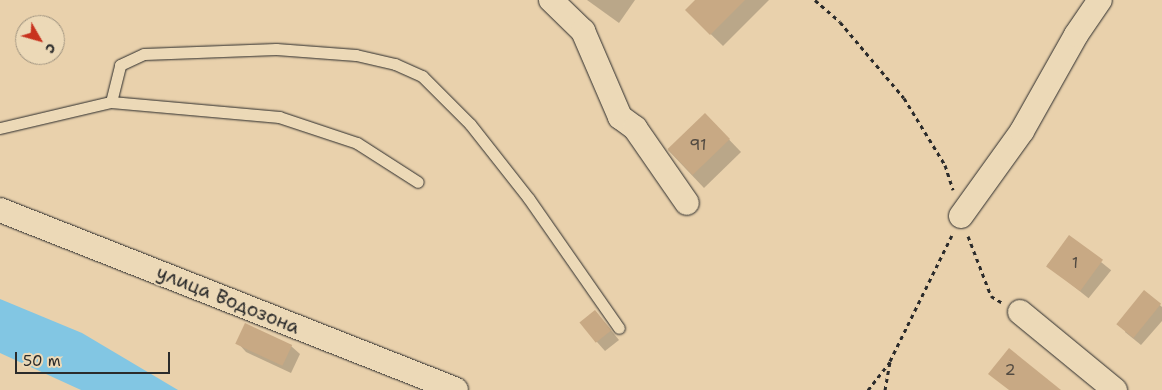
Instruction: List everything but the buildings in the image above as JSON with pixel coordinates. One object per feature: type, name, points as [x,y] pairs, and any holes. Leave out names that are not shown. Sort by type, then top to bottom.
[{"type":"street","points":[[551,0],[583,31],[620,117],[634,128],[687,203]]},
{"type":"street","points":[[961,216],[1022,131],[1076,35],[1100,0]]},
{"type":"street","name":"улица Водозона","points":[[0,210],[456,390]]},
{"type":"street","points":[[1020,312],[1115,390]]},
{"type":"lane","points":[[110,102],[120,65],[144,54],[276,49],[356,55],[395,64],[422,76],[470,124],[529,199],[619,328]]},
{"type":"lane","points":[[0,128],[110,102],[279,117],[357,143],[418,182]]},
{"type":"path","points":[[815,0],[840,22],[904,98],[945,165],[961,216],[992,296],[1020,312]]},
{"type":"path","points":[[868,390],[890,361],[961,216]]},
{"type":"path","points":[[885,390],[890,361]]},
{"type":"water","points":[[0,299],[82,333],[178,390],[81,390],[0,353]]}]
